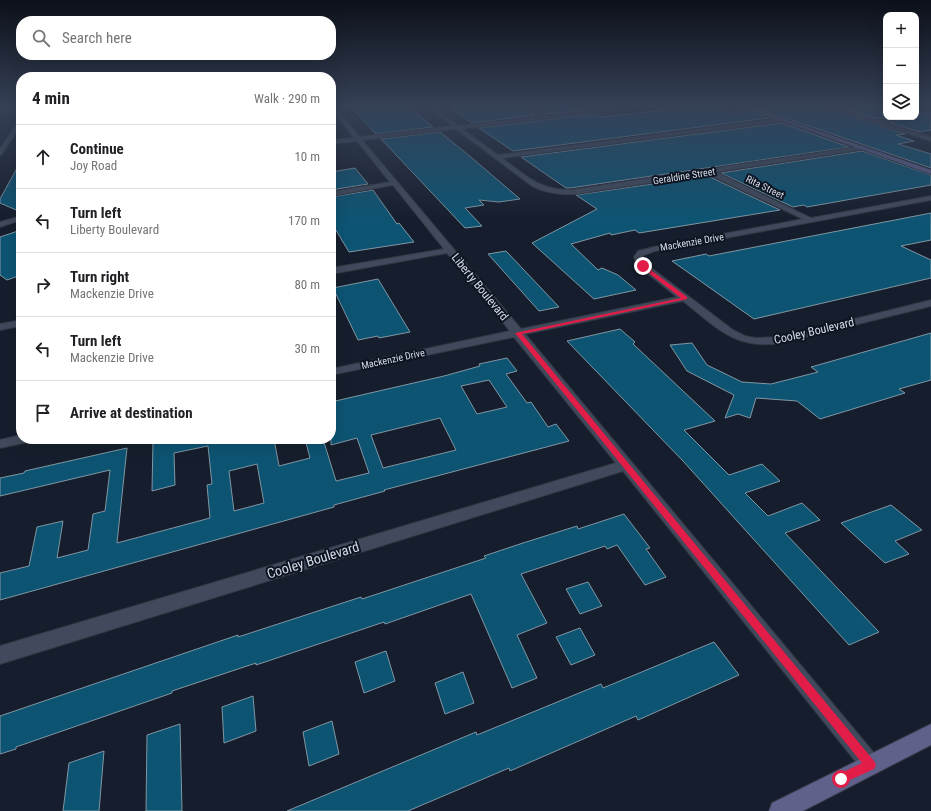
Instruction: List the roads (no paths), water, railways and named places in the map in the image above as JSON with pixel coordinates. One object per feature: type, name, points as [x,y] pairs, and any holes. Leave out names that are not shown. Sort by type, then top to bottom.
[{"type":"main road","points":[[854,145],[931,172]]},
{"type":"main road","points":[[780,811],[931,734]]},
{"type":"street","name":"Liberty Boulevard","points":[[362,145],[518,333],[870,765]]},
{"type":"street","name":"Geraldine Street","points":[[481,145],[534,186],[553,191],[582,191],[863,148]]},
{"type":"street","points":[[496,157],[590,145]]},
{"type":"street","name":"Rita Street","points":[[710,172],[810,220]]},
{"type":"street","points":[[336,193],[395,183]]},
{"type":"street","name":"Mackenzie Drive","points":[[685,298],[643,266],[638,260],[639,254],[654,249],[931,198]]},
{"type":"street","points":[[0,225],[16,220]]},
{"type":"street","points":[[336,270],[450,250]]},
{"type":"street","name":"Mackenzie Drive","points":[[336,371],[492,337],[518,333],[685,298]]},
{"type":"street","name":"Cooley Boulevard","points":[[685,298],[736,336],[761,342],[782,340],[931,302]]},
{"type":"street","points":[[0,327],[16,324]]},
{"type":"street","points":[[0,444],[16,441]]},
{"type":"street","name":"Cooley Boulevard","points":[[0,655],[626,465]]}]
